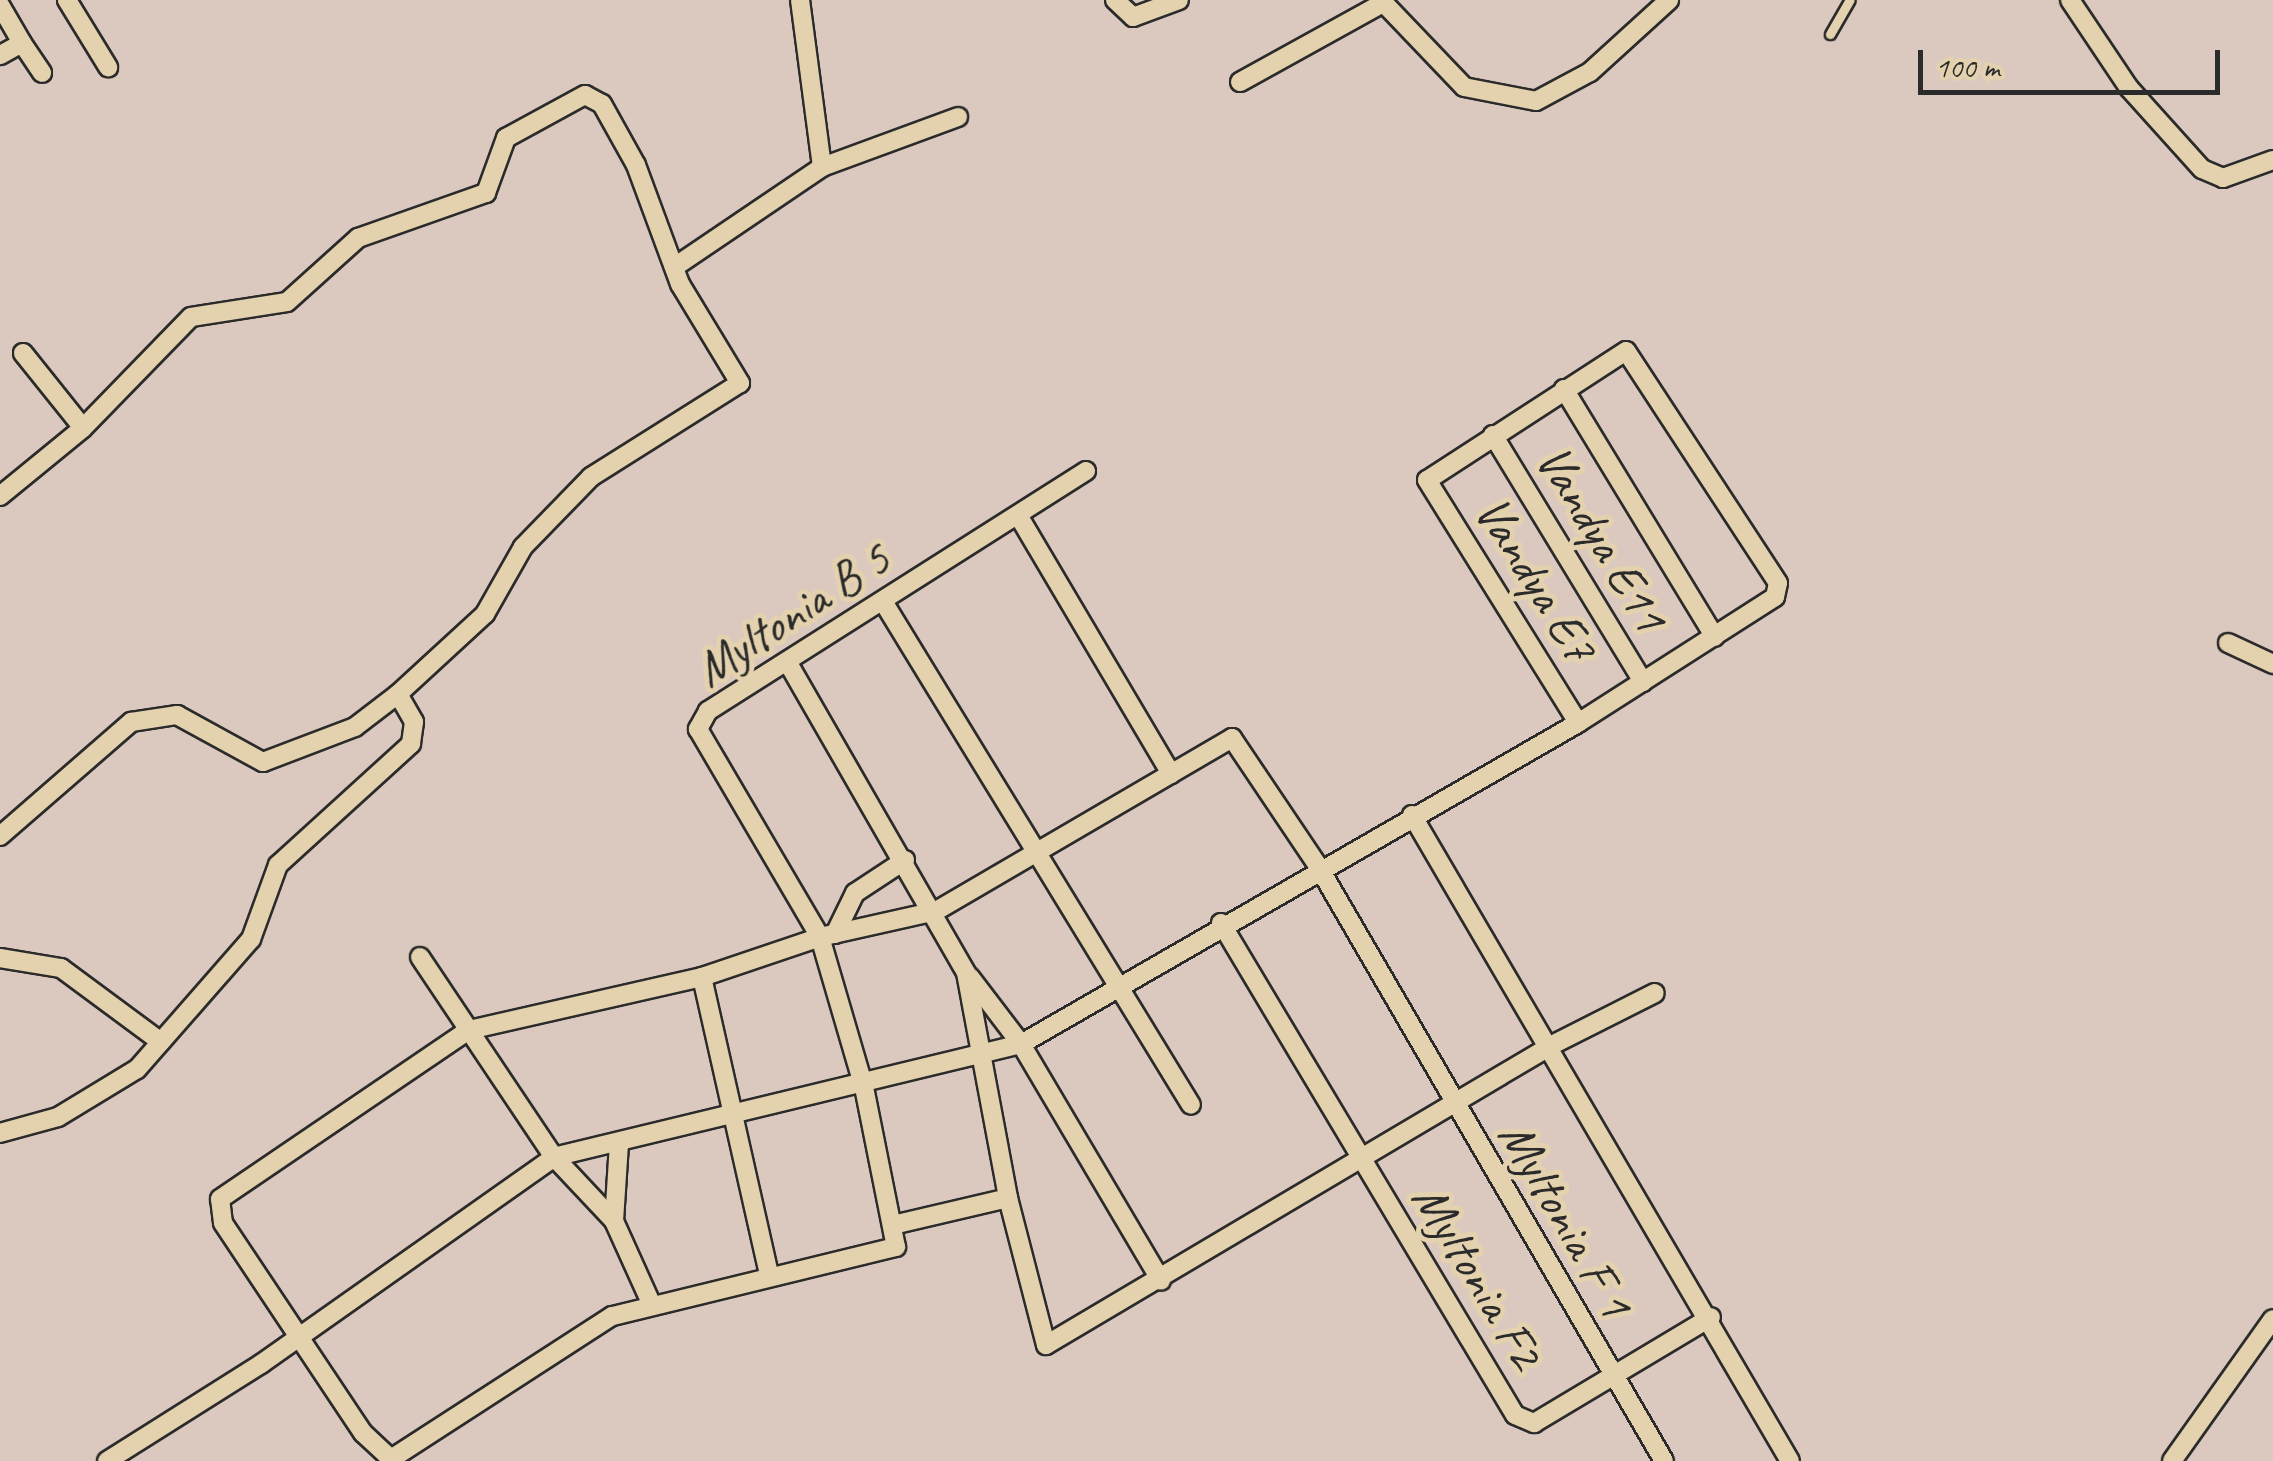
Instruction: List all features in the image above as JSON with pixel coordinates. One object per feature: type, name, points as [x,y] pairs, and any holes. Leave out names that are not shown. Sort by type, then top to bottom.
[{"type":"street","points":[[67,0],[108,67]]},
{"type":"street","points":[[800,0],[822,167]]},
{"type":"street","points":[[1116,0],[1133,17],[1179,0]]},
{"type":"street","points":[[1240,82],[1382,1],[1464,87],[1536,102],[1590,72],[1669,0]]},
{"type":"street","points":[[2070,0],[2129,88],[2202,168],[2222,178],[2273,160]]},
{"type":"street","points":[[0,5],[42,73]]},
{"type":"street","points":[[0,55],[22,43]]},
{"type":"street","points":[[0,496],[83,428],[190,318],[287,302],[358,238],[486,194],[506,138],[585,94],[602,104],[636,165],[676,266],[738,374],[735,392],[591,477],[506,568],[485,614],[398,694],[355,727],[263,762],[177,715],[132,722],[0,836]]},
{"type":"street","points":[[676,266],[822,167],[958,117]]},
{"type":"street","points":[[107,1461],[299,1336],[554,1157],[864,1087],[1021,1044],[1318,866],[1578,723],[1776,596],[1778,583],[1638,357],[1626,351],[1493,435]]},
{"type":"street","points":[[23,353],[83,428]]},
{"type":"street","points":[[1564,389],[1715,637]]},
{"type":"street","name":"Vandya E7","points":[[1493,435],[1428,478],[1578,723]]},
{"type":"street","name":"Vandya E11","points":[[1493,435],[1642,682]]},
{"type":"street","name":"Myltonia B 5","points":[[827,935],[698,729],[708,711],[884,604],[1086,472]]},
{"type":"street","points":[[905,860],[855,893],[827,935],[864,1087],[896,1246],[769,1274],[590,1325],[397,1459],[363,1433],[222,1223],[220,1199],[468,1030],[702,978],[827,935],[936,911],[1172,774],[1018,516]]},
{"type":"street","points":[[884,604],[1191,1105]]},
{"type":"street","points":[[2228,642],[2273,664]]},
{"type":"street","points":[[788,664],[936,911],[966,973],[1021,1044],[1161,1280]]},
{"type":"street","points":[[0,1133],[72,1109],[137,1069],[250,939],[278,864],[411,744],[414,722],[398,694]]},
{"type":"street","name":"Myltonia F 1","points":[[1172,774],[1227,738],[1238,740],[1318,866],[1664,1461]]},
{"type":"street","points":[[1412,815],[1552,1045],[1790,1461]]},
{"type":"street","name":"Myltonia F2","points":[[1221,922],[1485,1372],[1516,1415],[1534,1423],[1610,1374]]},
{"type":"street","points":[[420,957],[554,1157],[614,1221],[652,1305]]},
{"type":"street","points":[[0,958],[61,968],[161,1042]]},
{"type":"street","points":[[966,973],[1008,1198],[1046,1344],[1161,1280],[1552,1045],[1654,994]]},
{"type":"street","points":[[702,978],[769,1274]]},
{"type":"street","points":[[614,1221],[619,1142]]},
{"type":"street","points":[[893,1225],[1008,1198]]},
{"type":"street","points":[[1610,1374],[1711,1317]]},
{"type":"street","points":[[2172,1461],[2273,1319]]},
{"type":"lane","points":[[1830,34],[1850,0]]}]
